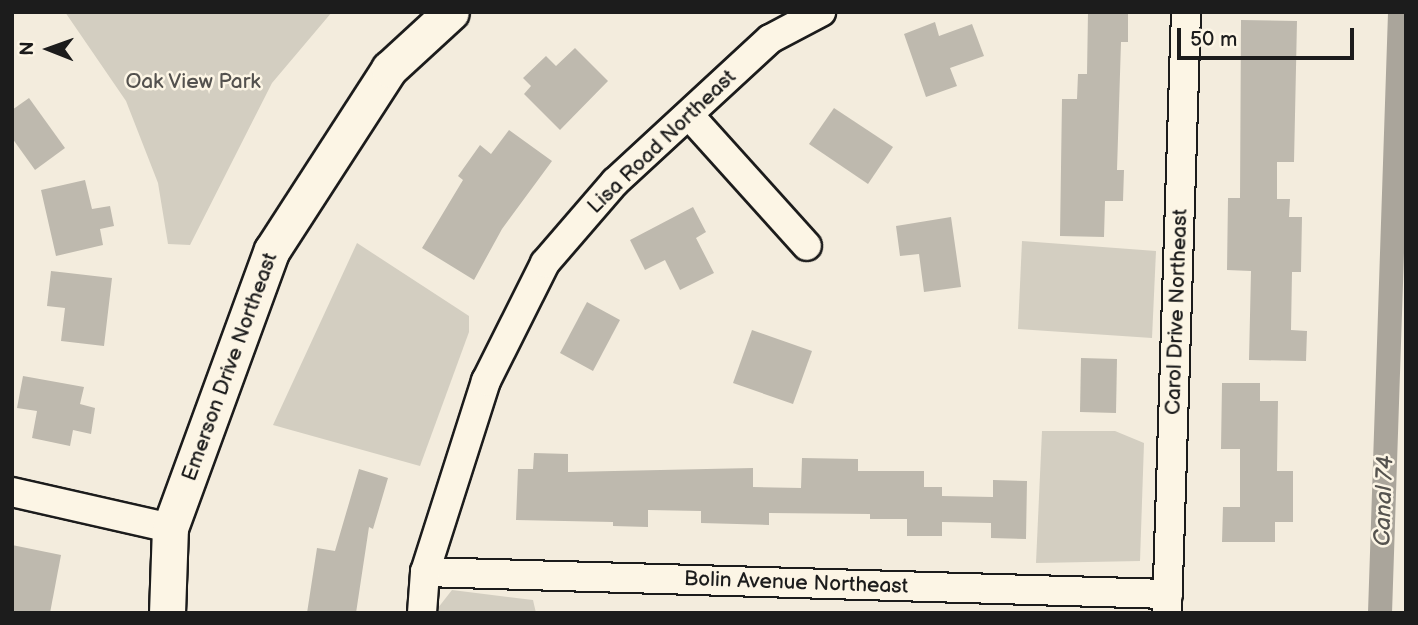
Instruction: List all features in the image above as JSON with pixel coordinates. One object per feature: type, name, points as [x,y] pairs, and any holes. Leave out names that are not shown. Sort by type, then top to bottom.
[{"type":"street","name":"Emerson Drive Northeast","points":[[167,613],[170,528],[272,250],[389,69],[452,12]]},
{"type":"street","name":"Lisa Road Northeast","points":[[422,613],[425,572],[485,380],[545,263],[615,182],[770,39],[821,12]]},
{"type":"street","name":"Carol Drive Northeast","points":[[1167,603],[1186,12]]},
{"type":"street","points":[[689,115],[807,246]]},
{"type":"street","points":[[12,492],[170,528]]},
{"type":"street","name":"Bolin Avenue Northeast","points":[[425,572],[1167,603]]},
{"type":"green space","name":"Oak View Park","points":[[65,12],[332,12],[272,83],[190,245],[168,244],[158,183],[126,101]]},
{"type":"green space","points":[[1022,241],[1156,251],[1152,338],[1018,329]]},
{"type":"green space","points":[[357,243],[469,316],[469,332],[420,466],[273,425]]},
{"type":"green space","points":[[1042,431],[1115,431],[1144,443],[1140,561],[1036,563]]},
{"type":"green space","points":[[452,590],[533,600],[536,613],[434,613]]},
{"type":"building","points":[[1088,12],[1128,12],[1128,42],[1121,42],[1117,170],[1124,170],[1123,201],[1105,201],[1104,237],[1060,236],[1062,99],[1077,99],[1078,74],[1087,74]]},
{"type":"building","points":[[1241,20],[1297,21],[1294,162],[1277,162],[1277,199],[1290,199],[1289,217],[1302,217],[1301,272],[1292,272],[1291,330],[1307,331],[1306,361],[1249,360],[1251,271],[1227,270],[1228,198],[1240,198]]},
{"type":"building","points":[[935,22],[939,36],[972,24],[984,56],[950,68],[957,86],[926,97],[904,34]]},
{"type":"building","points":[[575,48],[608,81],[560,130],[524,94],[531,86],[523,78],[546,56],[556,66]]},
{"type":"building","points":[[29,98],[65,148],[35,170],[12,138],[12,110]]},
{"type":"building","points":[[834,108],[893,147],[868,184],[809,144]]},
{"type":"building","points":[[509,130],[552,161],[502,229],[474,280],[422,248],[463,180],[458,176],[480,145],[491,154]]},
{"type":"building","points":[[85,180],[92,209],[110,206],[114,226],[100,229],[103,245],[56,256],[41,190]]},
{"type":"building","points":[[693,207],[706,232],[696,238],[714,273],[680,290],[665,260],[645,270],[630,240]]},
{"type":"building","points":[[951,217],[961,287],[924,292],[919,254],[900,256],[896,226]]},
{"type":"building","points":[[51,271],[112,278],[104,346],[61,341],[65,308],[47,306]]},
{"type":"building","points":[[587,302],[620,320],[593,371],[560,353]]},
{"type":"building","points":[[752,330],[812,351],[793,404],[733,383]]},
{"type":"building","points":[[1081,358],[1117,359],[1116,413],[1080,412]]},
{"type":"building","points":[[23,376],[84,387],[80,404],[95,408],[91,434],[73,430],[70,446],[32,438],[37,411],[17,408]]},
{"type":"building","points":[[1222,383],[1260,383],[1260,401],[1278,401],[1277,471],[1293,471],[1293,522],[1275,522],[1275,542],[1222,542],[1223,507],[1240,507],[1240,449],[1221,449]]},
{"type":"building","points":[[534,453],[568,454],[568,472],[753,468],[753,487],[801,488],[802,458],[858,459],[858,471],[924,471],[924,487],[942,487],[942,496],[993,497],[993,480],[1027,481],[1026,539],[991,538],[991,523],[942,522],[942,536],[907,536],[907,519],[870,519],[870,514],[769,513],[769,525],[701,523],[701,511],[648,510],[648,527],[613,526],[613,522],[516,520],[518,469],[533,469]]},
{"type":"building","points":[[359,469],[388,478],[373,529],[369,527],[356,613],[307,613],[317,548],[335,551]]},
{"type":"building","points":[[12,545],[61,555],[50,613],[12,613]]},
{"type":"waterway","name":"Canal 74","points":[[1380,613],[1400,12]]}]
